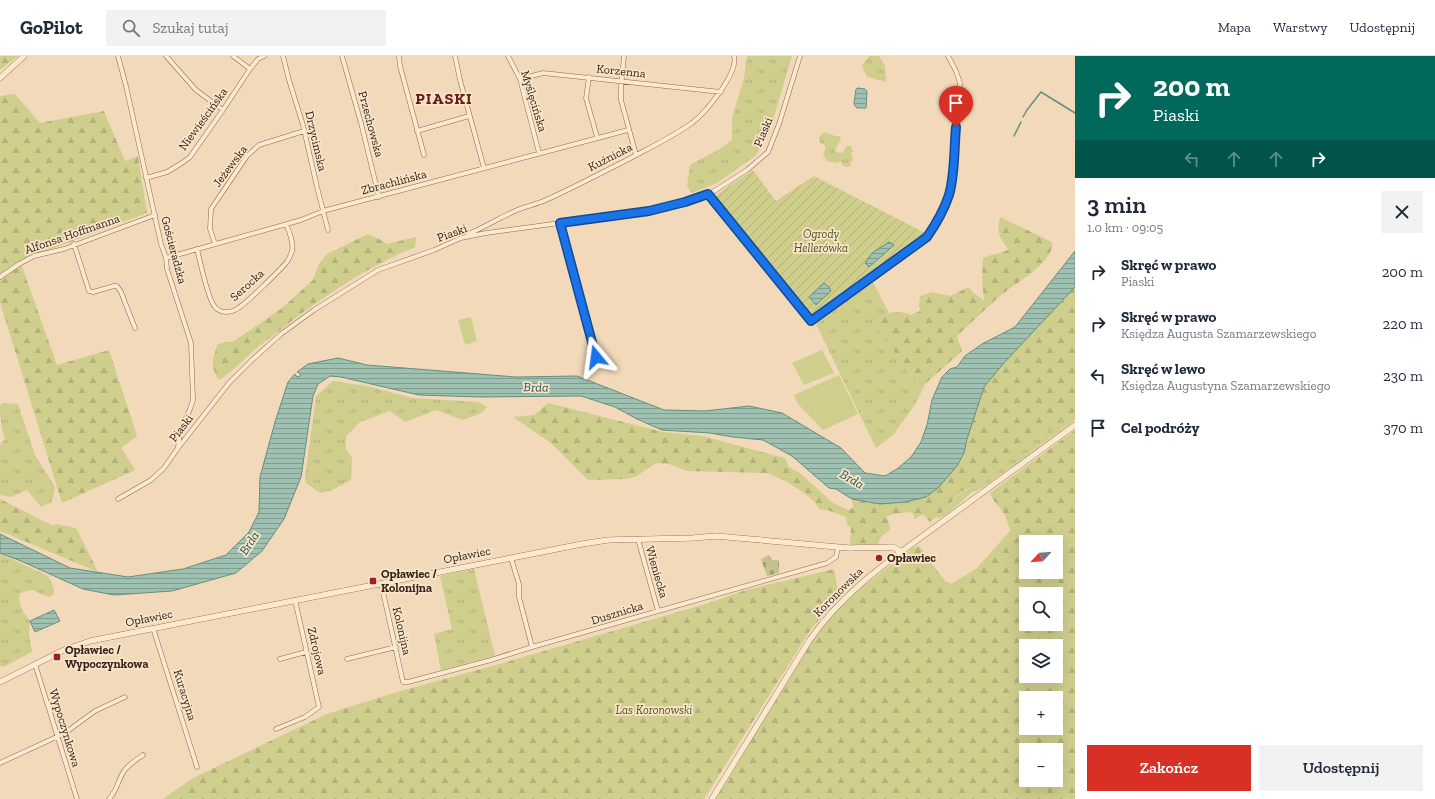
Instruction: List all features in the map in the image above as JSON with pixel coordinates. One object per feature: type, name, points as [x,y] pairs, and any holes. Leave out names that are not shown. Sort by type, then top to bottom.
[{"type":"street","points":[[0,78],[24,56]]},
{"type":"street","name":"Gościeradzka","points":[[118,56],[161,244],[166,258],[167,269],[191,343],[193,400],[180,430],[178,448]]},
{"type":"street","points":[[166,56],[196,90],[223,110]]},
{"type":"street","points":[[233,56],[250,69]]},
{"type":"street","name":"Niewieścińska","points":[[146,178],[166,172],[190,157],[250,69],[264,56]]},
{"type":"street","name":"Drzycimska","points":[[283,56],[304,131],[328,230]]},
{"type":"street","name":"Przechowska","points":[[342,56],[361,122],[379,197]]},
{"type":"street","points":[[399,56],[400,66],[424,155]]},
{"type":"street","points":[[455,56],[484,168]]},
{"type":"street","name":"Myślęcińska","points":[[508,56],[520,79],[539,153]]},
{"type":"street","points":[[624,56],[621,81],[621,100],[636,155]]},
{"type":"street","name":"Kuźnicka","points":[[461,238],[517,210],[545,200],[636,155],[692,123],[721,92],[730,74],[735,60],[734,56]]},
{"type":"street","name":"Piaski","points":[[118,499],[151,480],[164,468],[229,383],[252,360],[287,330],[314,310],[372,273],[434,250],[461,238],[486,232],[649,211],[685,202],[708,194],[746,170],[768,151],[779,124],[800,56]]},
{"type":"street","points":[[708,194],[811,321],[927,237],[937,222],[949,195],[952,179],[960,83],[956,71],[948,56]]},
{"type":"street","name":"Korzenna","points":[[520,79],[543,73],[721,92]]},
{"type":"street","points":[[589,77],[586,98],[597,137]]},
{"type":"street","points":[[417,131],[470,116]]},
{"type":"street","name":"Zbrachlińska","points":[[166,258],[286,224],[323,211],[628,130]]},
{"type":"street","name":"Jeżewska","points":[[215,244],[210,229],[211,209],[247,156],[263,143],[304,131]]},
{"type":"street","name":"Alfonsa Hoffmanna","points":[[0,277],[34,256],[64,249],[155,215]]},
{"type":"street","points":[[560,223],[596,357]]},
{"type":"street","name":"Serocka","points":[[197,249],[214,307],[224,312],[236,310],[286,262],[291,254],[292,244],[286,224]]},
{"type":"street","points":[[74,244],[90,291],[93,292],[117,286],[121,292],[135,328]]},
{"type":"street","name":"Koronowska","points":[[712,799],[806,646],[823,622],[838,605],[858,586],[902,552],[1075,425]]},
{"type":"street","name":"Opławiec","points":[[0,682],[35,664],[83,643],[381,583],[608,540],[716,536],[838,548],[894,547],[902,552]]},
{"type":"street","name":"Wieniecka","points":[[638,539],[658,611]]},
{"type":"street","name":"Dusznicka","points":[[403,682],[441,674],[827,563],[836,557],[838,548]]},
{"type":"street","points":[[511,558],[519,584],[520,596],[532,647]]},
{"type":"street","name":"Kolonijna","points":[[381,583],[403,682]]},
{"type":"street","name":"Zdrojowa","points":[[276,729],[305,717],[319,707],[295,600]]},
{"type":"street","name":"Kuracyjna","points":[[153,628],[197,767]]},
{"type":"street","points":[[347,659],[396,647]]},
{"type":"street","points":[[280,659],[306,652]]},
{"type":"street","name":"Wypoczynkowa","points":[[35,664],[77,799]]},
{"type":"street","points":[[0,763],[74,728],[95,711],[125,697]]},
{"type":"street","points":[[109,799],[115,792],[124,772],[131,763],[143,755]]},
{"type":"green space","points":[[0,56],[18,56],[0,70]]},
{"type":"green space","points":[[747,56],[792,56],[769,133],[755,156],[717,183],[692,193],[687,186],[690,165],[720,149],[732,140],[732,118],[744,78]]},
{"type":"green space","points":[[869,56],[879,56],[885,66],[886,82],[867,77],[862,66]]},
{"type":"green space","points":[[15,94],[40,123],[104,111],[125,161],[138,156],[147,213],[20,261],[57,365],[109,350],[137,436],[121,448],[135,470],[62,503],[0,302],[0,96]]},
{"type":"green space","points":[[825,132],[835,136],[840,136],[841,139],[835,150],[836,152],[843,153],[847,146],[851,146],[853,160],[850,163],[851,166],[846,167],[842,165],[841,161],[837,163],[827,161],[823,154],[826,148],[824,144],[820,143],[819,137]]},
{"type":"green space","name":"Ogrody Hellerówka","points":[[753,170],[776,201],[814,176],[927,234],[811,317],[714,198]]},
{"type":"green space","points":[[1000,217],[1052,242],[1051,250],[1040,265],[1000,296],[957,336],[962,351],[925,384],[922,391],[878,329],[876,321],[889,313],[902,312],[911,315],[920,311],[920,296],[932,292],[950,296],[969,287],[973,293],[984,300],[982,278],[983,258],[1008,250],[999,234],[998,226]]},
{"type":"green space","points":[[368,234],[387,244],[416,237],[415,247],[396,255],[360,275],[325,297],[291,321],[251,353],[232,371],[219,380],[213,366],[214,354],[218,344],[234,341],[281,309],[313,280],[319,264],[327,254]]},
{"type":"green space","points":[[873,282],[889,313],[876,321],[878,329],[922,391],[914,406],[893,435],[876,448],[816,324]]},
{"type":"green space","points":[[1075,287],[1075,412],[1010,456],[991,477],[980,485],[961,491],[944,511],[930,522],[923,514],[915,519],[912,512],[893,514],[886,517],[890,530],[881,537],[878,544],[850,545],[851,527],[847,525],[846,517],[827,510],[819,509],[814,501],[803,492],[768,473],[687,471],[669,464],[656,463],[635,477],[624,479],[588,480],[551,443],[513,417],[534,415],[548,403],[663,432],[702,436],[785,458],[789,467],[800,473],[833,503],[848,510],[853,508],[852,499],[880,504],[905,502],[926,497],[938,488],[957,466],[964,453],[984,387],[1003,364]]},
{"type":"green space","points":[[471,317],[477,341],[465,345],[458,320]]},
{"type":"green space","points":[[822,350],[834,373],[804,385],[792,363]]},
{"type":"green space","points":[[839,375],[858,414],[823,430],[798,404],[794,395]]},
{"type":"green space","points":[[333,381],[367,386],[412,398],[478,402],[487,407],[481,413],[463,420],[436,410],[405,422],[390,411],[360,422],[346,436],[346,449],[352,458],[351,480],[332,490],[320,493],[306,483],[305,476],[316,396]]},
{"type":"green space","points":[[3,403],[18,404],[35,455],[55,487],[52,502],[41,507],[27,490],[11,497],[0,495],[0,445],[5,439],[0,414],[0,405]]},
{"type":"green space","points":[[1075,412],[1075,420],[982,488],[972,492],[944,516],[937,517],[962,491],[980,485],[991,477],[1010,456]]},
{"type":"green space","points":[[1075,430],[1075,799],[716,799],[811,643],[835,613],[861,588],[913,548],[919,546],[945,581],[951,584],[976,569],[1010,531],[1004,514],[990,493]]},
{"type":"green space","points":[[0,499],[53,526],[56,524],[76,528],[98,572],[0,531]]},
{"type":"green space","points":[[0,554],[48,576],[53,586],[54,594],[49,597],[32,590],[20,593],[20,605],[30,621],[29,635],[32,652],[3,667],[0,666]]},
{"type":"green space","points":[[769,555],[772,560],[779,560],[779,573],[767,576],[761,559]]},
{"type":"green space","points":[[474,569],[495,656],[441,670],[434,634],[452,629],[440,576]]},
{"type":"green space","name":"Las Koronowski","points":[[834,569],[839,597],[811,629],[704,799],[163,799],[193,778],[327,714],[397,692],[709,603],[746,590]]},
{"type":"water","points":[[856,89],[865,89],[867,91],[866,108],[857,108],[855,106]]},
{"type":"water","points":[[889,242],[894,245],[869,267],[865,263],[872,253]]},
{"type":"water","name":"Brda","points":[[1075,251],[1075,287],[1003,364],[984,387],[964,453],[957,466],[938,488],[926,497],[905,502],[880,504],[852,499],[836,489],[829,488],[792,456],[763,440],[710,433],[662,430],[615,407],[581,396],[480,397],[419,395],[341,377],[330,376],[318,384],[313,396],[301,477],[284,519],[262,551],[236,573],[172,591],[114,595],[83,589],[0,553],[0,534],[70,568],[128,577],[183,569],[226,555],[249,532],[259,512],[260,477],[288,382],[295,374],[297,377],[300,376],[301,374],[297,372],[308,364],[338,358],[367,365],[516,377],[577,376],[664,410],[705,411],[749,406],[782,413],[841,448],[865,473],[885,476],[897,469],[911,457],[921,442],[927,425],[932,400],[942,377],[950,369],[957,367],[965,356],[982,344],[1015,327]]},
{"type":"water","points":[[824,283],[831,291],[816,305],[809,297]]},
{"type":"water","points":[[54,610],[60,621],[35,632],[30,621]]},
{"type":"waterway","points":[[1023,117],[1041,92],[1075,113]]},
{"type":"waterway","points":[[1014,136],[1021,122]]},
{"type":"place","name":"Opławiec","points":[[879,558]]},
{"type":"place","name":"Opławiec / Kolonijna","points":[[373,581]]},
{"type":"place","name":"Opławiec / Wypoczynkowa","points":[[57,657]]},
{"type":"district","name":"PIASKI","points":[[444,98]]},
{"type":"route","points":[[596,357],[560,223],[649,211],[685,202],[708,194],[811,321],[927,237],[937,222],[949,195],[952,179],[956,127]]}]
